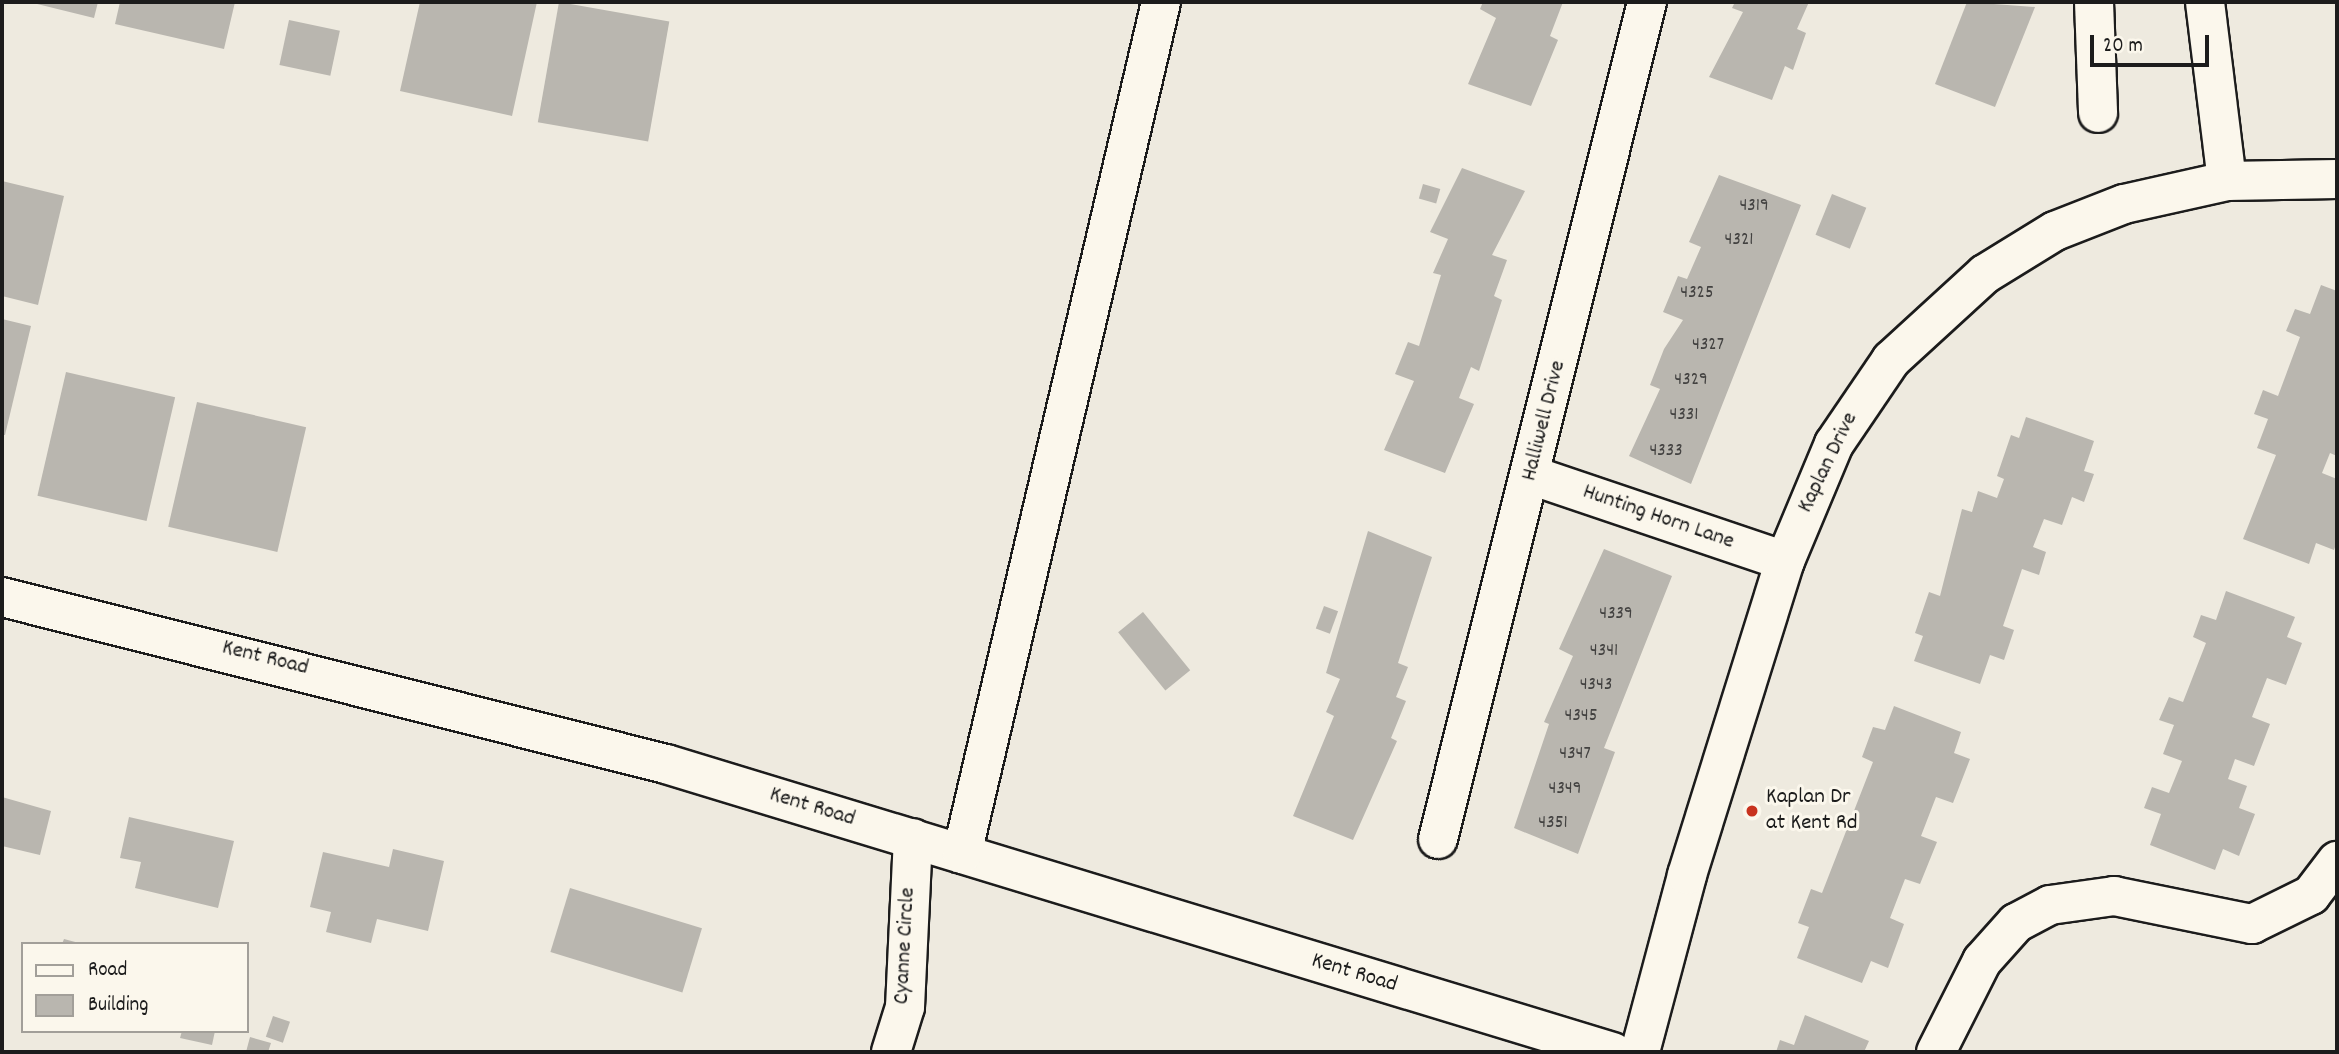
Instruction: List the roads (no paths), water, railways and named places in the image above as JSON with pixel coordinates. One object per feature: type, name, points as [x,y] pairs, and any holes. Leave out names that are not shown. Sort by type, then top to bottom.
[{"type":"street","points":[[962,853],[1161,2]]},
{"type":"street","name":"Halliwell Drive","points":[[1438,839],[1647,2]]},
{"type":"street","points":[[2094,2],[2098,113]]},
{"type":"street","points":[[2205,2],[2227,181]]},
{"type":"street","name":"Kaplan Drive","points":[[1640,1052],[1687,875],[1785,561],[1853,410],[1935,314],[2055,231],[2124,204],[2227,181],[2337,179]]},
{"type":"street","name":"Hunting Horn Lane","points":[[1531,475],[1785,561]]},
{"type":"street","name":"Kent Road","points":[[2,597],[585,743],[913,838],[1613,1052]]},
{"type":"street","name":"Cyanne Circle","points":[[891,1052],[905,1007],[913,838]]},
{"type":"street","points":[[1936,1052],[1982,961],[2016,923],[2050,905],[2114,896],[2252,924],[2311,895],[2337,861]]},
{"type":"place","name":"Kaplan Dr at Kent Rd","points":[[1752,811]]}]
